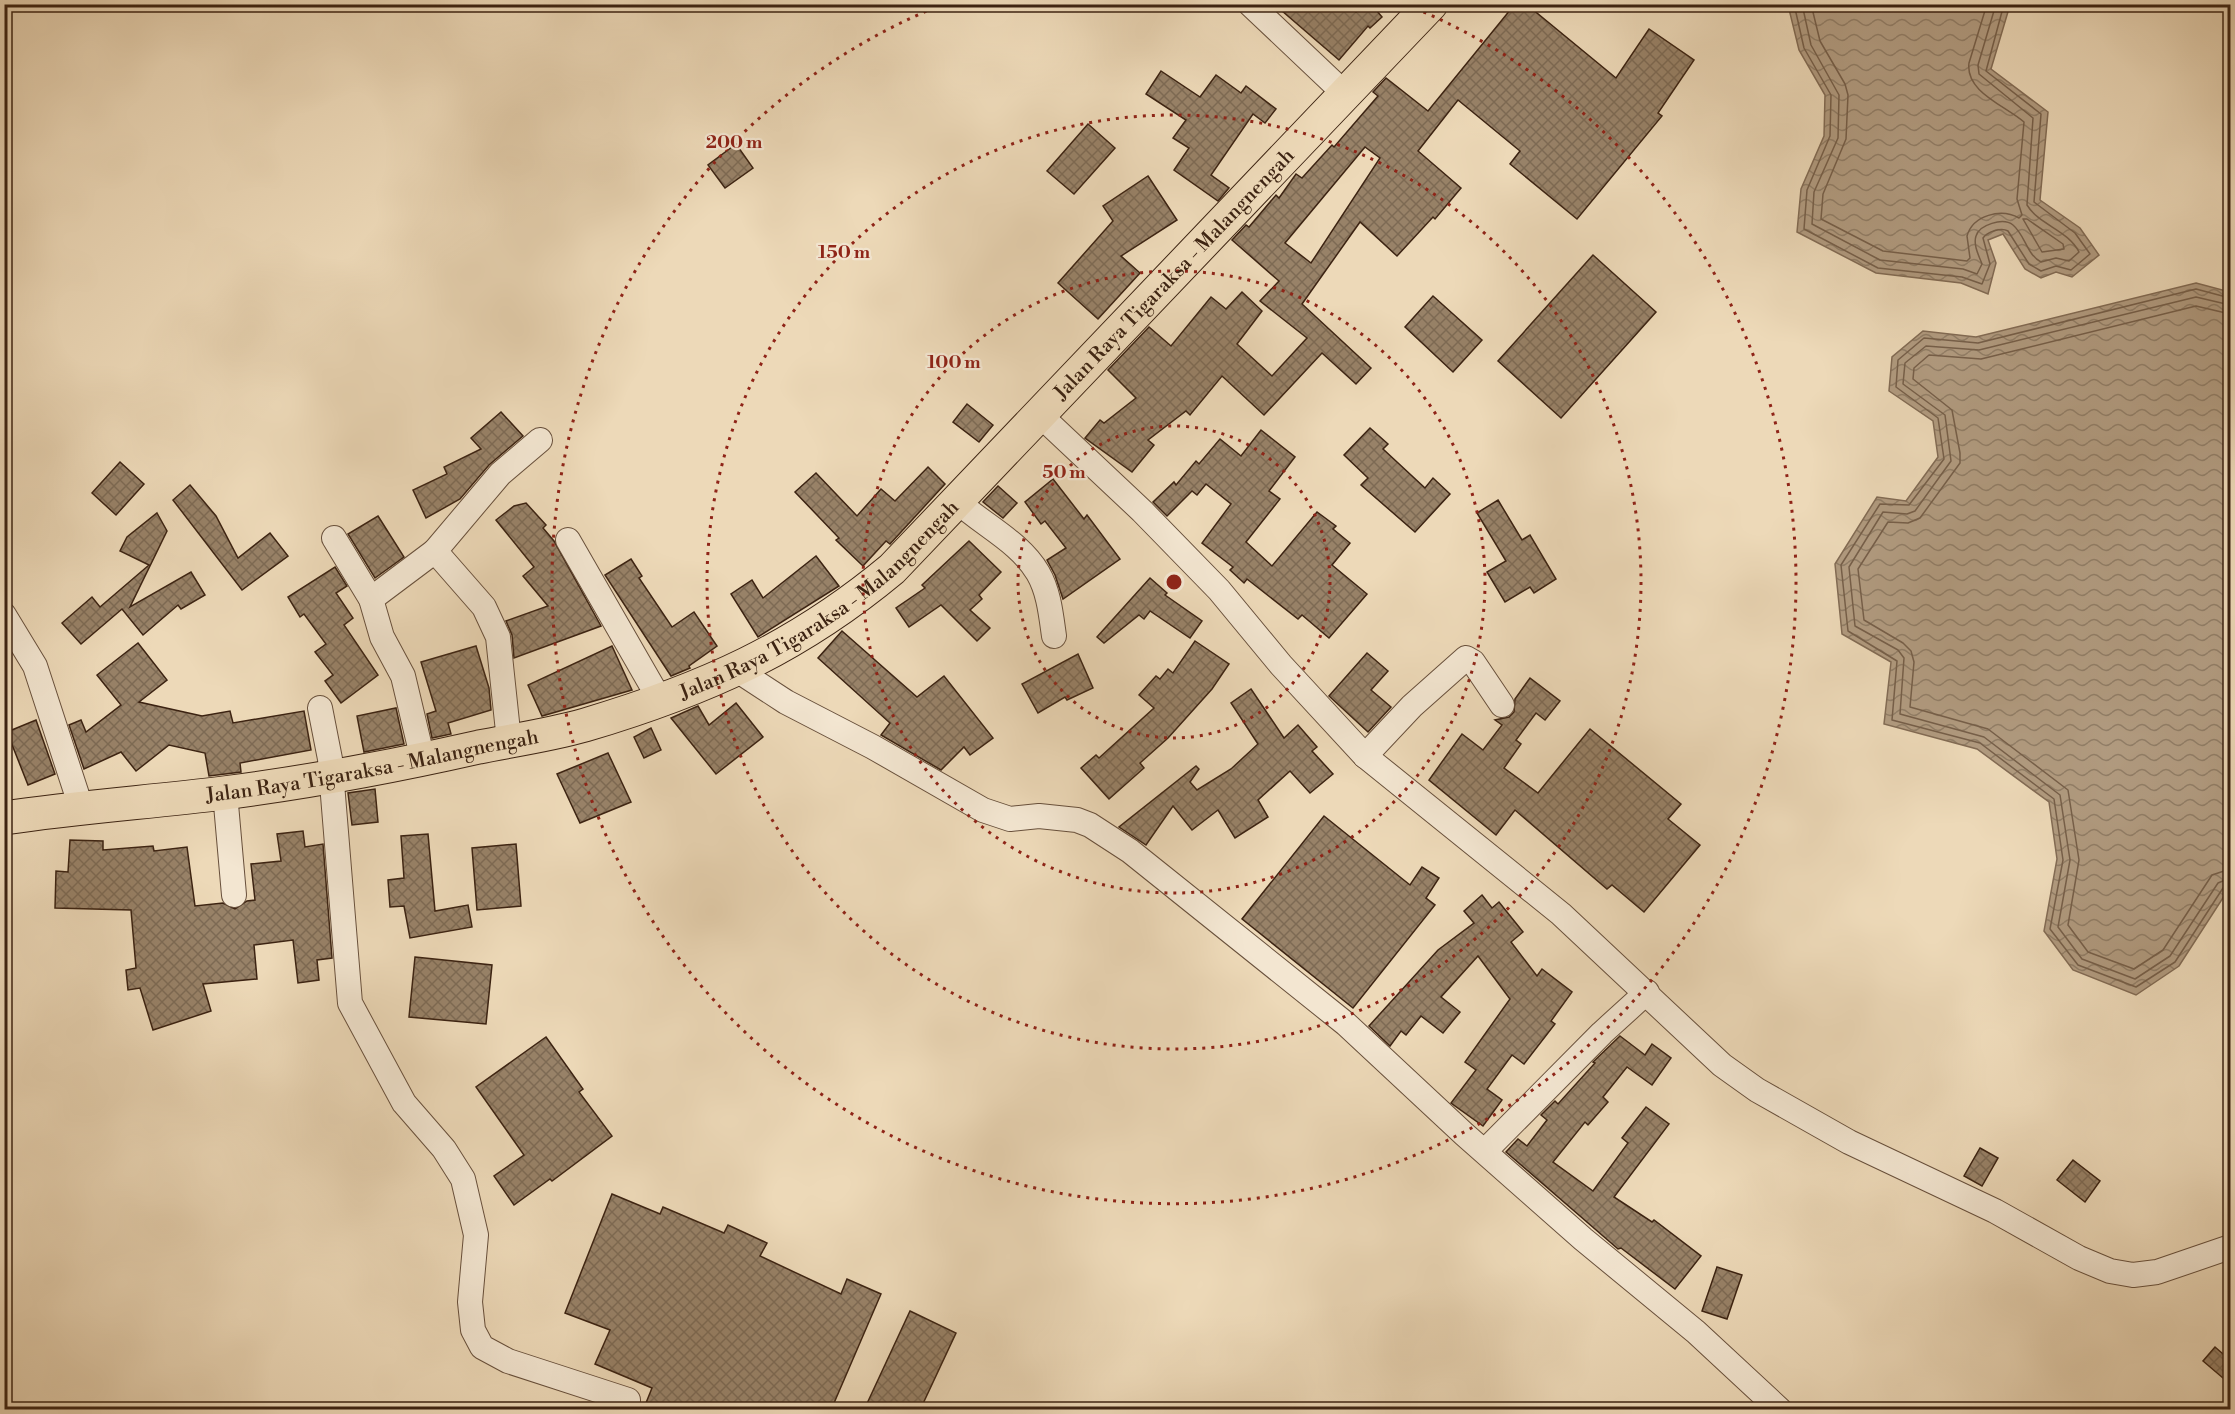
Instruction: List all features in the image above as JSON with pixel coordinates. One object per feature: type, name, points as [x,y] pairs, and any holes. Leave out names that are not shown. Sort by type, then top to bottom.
[{"type":"main road","name":"Jalan Raya Tigaraksa - Malangnengah","points":[[4,818],[81,807],[225,793],[423,760],[582,726],[660,700],[737,670],[812,630],[848,606],[892,569],[1041,416],[1344,93],[1431,4]]},
{"type":"street","points":[[1250,4],[1344,93]]},
{"type":"street","points":[[1041,416],[1142,511],[1219,590],[1281,665],[1365,756],[1561,914],[1647,992],[1722,1065],[1757,1090],[1849,1142],[1995,1211],[2096,1266],[2110,1271],[2141,1274],[2157,1272],[2230,1247]]},
{"type":"street","points":[[371,599],[435,551],[500,474],[540,440]]},
{"type":"street","points":[[957,501],[1012,543],[1038,572],[1047,599],[1054,636]]},
{"type":"street","points":[[334,538],[371,599],[382,637],[403,676],[423,760]]},
{"type":"street","points":[[568,540],[660,700]]},
{"type":"street","points":[[435,551],[484,607],[498,637],[509,741]]},
{"type":"street","points":[[4,615],[35,666],[81,807]]},
{"type":"street","points":[[1365,756],[1412,706],[1466,658],[1473,662],[1502,705]]},
{"type":"street","points":[[737,670],[818,720],[873,747],[968,803],[997,817],[1010,819],[1039,816],[1066,817],[1090,825],[1130,851],[1346,1024],[1583,1239],[1696,1332],[1780,1410]]},
{"type":"street","points":[[320,708],[331,775],[350,1003],[404,1103],[444,1149],[467,1188],[476,1235],[470,1302],[477,1340],[489,1352],[508,1361],[628,1400]]},
{"type":"street","points":[[225,793],[234,895]]},
{"type":"street","points":[[1485,1151],[1647,992]]},
{"type":"water","points":[[1788,5],[2010,5],[1991,69],[2048,112],[2040,200],[2080,228],[2099,255],[2072,277],[2056,272],[2041,278],[2025,269],[2003,234],[1988,240],[1996,263],[1988,294],[1961,283],[1876,273],[1797,232],[1801,189],[1824,136],[1825,95],[1799,50]]},
{"type":"water","points":[[2196,283],[2230,292],[2230,887],[2179,966],[2136,995],[2073,970],[2044,931],[2057,859],[2049,802],[1977,749],[1884,724],[1891,662],[1842,634],[1835,564],[1877,497],[1906,501],[1938,457],[1933,421],[1889,391],[1892,357],[1923,331],[1976,337]]},
{"type":"building","points":[[1274,4],[1348,4],[1356,12],[1364,4],[1371,4],[1382,17],[1370,28],[1368,26],[1339,60]]},
{"type":"building","points":[[1515,4],[1526,4],[1616,78],[1649,29],[1694,60],[1658,113],[1662,116],[1577,219],[1510,164],[1520,151],[1458,100],[1418,151],[1461,188],[1435,219],[1433,217],[1397,256],[1360,222],[1302,304],[1371,368],[1356,384],[1322,353],[1264,415],[1222,376],[1190,415],[1186,411],[1148,440],[1154,445],[1132,472],[1085,438],[1100,420],[1104,423],[1136,398],[1108,370],[1149,327],[1171,346],[1211,297],[1226,309],[1242,292],[1262,311],[1237,344],[1272,376],[1307,338],[1260,301],[1279,281],[1232,240],[1246,225],[1249,227],[1276,195],[1279,198],[1296,174],[1302,178],[1332,145],[1334,147],[1378,96],[1373,92],[1386,78],[1428,111]],"holes":[[[1365,147],[1380,158],[1311,263],[1285,243]]]},
{"type":"building","points":[[1161,71],[1200,97],[1216,75],[1241,93],[1246,86],[1276,109],[1265,123],[1253,114],[1211,175],[1229,188],[1218,201],[1174,170],[1189,148],[1173,138],[1186,120],[1146,94]]},
{"type":"building","points":[[1088,124],[1115,148],[1074,194],[1047,171]]},
{"type":"building","points":[[736,144],[753,168],[725,188],[708,165]]},
{"type":"building","points":[[1148,176],[1177,220],[1121,256],[1140,273],[1098,319],[1058,283],[1113,221],[1103,206]]},
{"type":"building","points":[[1593,255],[1656,312],[1561,418],[1498,361]]},
{"type":"building","points":[[1433,296],[1482,340],[1453,372],[1405,327]]},
{"type":"building","points":[[967,404],[993,425],[979,442],[953,422]]},
{"type":"building","points":[[501,412],[523,436],[489,465],[460,499],[426,518],[413,490],[447,474],[444,467],[481,449],[471,438]]},
{"type":"building","points":[[1370,428],[1388,444],[1383,449],[1425,488],[1433,478],[1450,494],[1415,532],[1361,485],[1368,478],[1344,455]]},
{"type":"building","points":[[1261,430],[1295,457],[1269,491],[1280,499],[1246,542],[1272,566],[1317,512],[1336,526],[1333,529],[1350,543],[1332,565],[1367,594],[1329,638],[1302,615],[1298,619],[1247,579],[1244,583],[1230,570],[1233,567],[1202,543],[1231,504],[1206,484],[1197,495],[1192,491],[1167,516],[1153,502],[1174,482],[1176,485],[1196,461],[1199,464],[1220,439],[1241,456]]},
{"type":"building","points":[[120,462],[144,484],[116,515],[92,493]]},
{"type":"building","points":[[928,467],[945,484],[890,544],[886,541],[863,566],[836,540],[839,538],[795,492],[816,473],[857,516],[881,489],[895,501]]},
{"type":"building","points":[[1053,479],[1084,519],[1087,515],[1120,559],[1063,599],[1047,560],[1066,548],[1045,521],[1041,524],[1025,502]]},
{"type":"building","points":[[190,485],[216,516],[238,558],[270,533],[288,556],[242,590],[173,500]]},
{"type":"building","points":[[998,486],[1017,503],[1003,518],[983,502]]},
{"type":"building","points":[[1498,500],[1522,540],[1530,535],[1556,579],[1534,593],[1530,587],[1505,602],[1487,572],[1506,561],[1477,513]]},
{"type":"building","points":[[526,503],[546,525],[543,528],[554,541],[601,626],[514,658],[512,635],[506,621],[548,606],[523,576],[534,567],[496,520],[514,506]]},
{"type":"building","points":[[157,513],[167,531],[130,607],[191,572],[205,595],[181,609],[178,605],[143,635],[122,609],[81,644],[62,623],[92,597],[100,607],[149,565],[120,551],[127,537]]},
{"type":"building","points":[[378,516],[404,557],[375,578],[348,534]]},
{"type":"building","points":[[969,541],[1001,572],[979,595],[982,599],[970,610],[990,628],[977,641],[941,605],[909,627],[896,608],[925,588],[922,585]]},
{"type":"building","points":[[816,556],[839,586],[758,637],[731,594],[752,580],[763,598]]},
{"type":"building","points":[[631,559],[642,576],[639,578],[672,627],[694,612],[717,646],[689,666],[690,668],[671,676],[605,575]]},
{"type":"building","points":[[335,567],[347,586],[336,593],[353,618],[344,625],[378,675],[341,703],[325,681],[333,675],[315,652],[326,644],[304,614],[300,617],[288,597]]},
{"type":"building","points":[[1150,578],[1167,593],[1165,595],[1202,621],[1190,638],[1150,611],[1144,619],[1139,615],[1104,643],[1097,637]]},
{"type":"building","points":[[842,631],[917,697],[944,676],[993,738],[970,755],[964,747],[941,770],[881,735],[890,723],[818,658]]},
{"type":"building","points":[[1195,641],[1229,664],[1212,689],[1168,738],[1140,763],[1144,768],[1109,799],[1081,768],[1096,755],[1099,758],[1154,708],[1139,695],[1156,676],[1160,679],[1168,669],[1173,673]]},
{"type":"building","points":[[138,643],[167,680],[139,702],[202,716],[230,711],[233,723],[304,711],[311,750],[240,763],[241,772],[209,776],[205,753],[169,745],[136,771],[121,752],[84,769],[69,725],[81,720],[86,732],[121,705],[97,675]]},
{"type":"building","points":[[476,646],[489,688],[491,710],[448,723],[451,734],[432,738],[427,714],[436,711],[421,662]]},
{"type":"building","points":[[612,646],[632,690],[542,716],[528,685]]},
{"type":"building","points":[[1367,653],[1388,671],[1371,690],[1391,707],[1368,732],[1329,696]]},
{"type":"building","points":[[1078,654],[1093,688],[1067,700],[1065,697],[1038,713],[1022,684]]},
{"type":"building","points":[[1530,678],[1560,701],[1545,720],[1536,713],[1516,740],[1521,744],[1504,768],[1538,793],[1590,729],[1681,804],[1668,819],[1700,845],[1644,912],[1612,885],[1607,889],[1515,810],[1496,835],[1429,780],[1462,734],[1483,750],[1502,725],[1495,720],[1509,717],[1514,712],[1515,699]]},
{"type":"building","points":[[1251,689],[1284,738],[1298,725],[1317,747],[1312,751],[1333,774],[1310,793],[1290,771],[1258,800],[1268,817],[1235,838],[1218,810],[1192,830],[1173,806],[1146,845],[1119,827],[1196,766],[1199,769],[1190,782],[1197,790],[1231,769],[1258,744],[1231,703]]},
{"type":"building","points":[[736,703],[763,737],[716,774],[671,718],[698,706],[709,725]]},
{"type":"building","points":[[396,708],[404,744],[364,752],[357,716]]},
{"type":"building","points":[[36,720],[55,774],[28,785],[7,732]]},
{"type":"building","points":[[651,728],[661,750],[644,758],[634,737]]},
{"type":"building","points":[[608,753],[631,802],[580,823],[557,774]]},
{"type":"building","points":[[375,789],[378,822],[352,825],[348,793]]},
{"type":"building","points":[[1324,816],[1410,885],[1422,867],[1439,878],[1426,898],[1435,905],[1353,1008],[1242,919]]},
{"type":"building","points":[[303,831],[305,847],[323,844],[332,958],[317,960],[319,980],[298,983],[293,940],[254,945],[257,979],[203,984],[211,1011],[153,1030],[140,988],[128,990],[126,970],[136,968],[131,910],[55,908],[56,871],[68,872],[70,840],[103,841],[103,850],[153,846],[154,851],[187,847],[195,906],[223,903],[235,909],[247,901],[255,900],[251,864],[281,861],[277,834]]},
{"type":"building","points":[[428,834],[435,911],[468,905],[472,927],[410,938],[404,906],[390,907],[388,880],[404,878],[401,836]]},
{"type":"building","points":[[516,844],[521,906],[477,910],[472,848]]},
{"type":"building","points":[[1482,895],[1492,908],[1499,902],[1523,932],[1511,942],[1537,976],[1542,969],[1572,992],[1551,1021],[1555,1024],[1524,1064],[1512,1055],[1487,1089],[1502,1100],[1483,1126],[1451,1103],[1476,1070],[1465,1062],[1510,999],[1478,956],[1441,997],[1460,1012],[1443,1033],[1421,1016],[1406,1035],[1401,1031],[1390,1046],[1369,1026],[1438,950],[1474,923],[1464,911]]},
{"type":"building","points":[[415,957],[492,965],[486,1024],[409,1017]]},
{"type":"building","points":[[1620,1036],[1645,1055],[1652,1044],[1671,1058],[1652,1085],[1627,1067],[1603,1097],[1608,1102],[1588,1125],[1585,1122],[1553,1162],[1593,1191],[1628,1143],[1622,1138],[1646,1107],[1669,1124],[1614,1197],[1652,1222],[1654,1220],[1701,1256],[1675,1289],[1621,1248],[1618,1249],[1506,1152],[1518,1139],[1527,1146],[1547,1120],[1541,1115],[1555,1101],[1558,1104],[1595,1063],[1593,1062]]},
{"type":"building","points":[[546,1037],[583,1089],[579,1092],[612,1136],[552,1181],[550,1179],[514,1205],[494,1176],[524,1155],[476,1087]]},
{"type":"building","points":[[1980,1148],[1998,1158],[1982,1186],[1964,1176]]},
{"type":"building","points":[[2073,1160],[2100,1181],[2085,1202],[2057,1180]]},
{"type":"building","points":[[612,1194],[660,1214],[663,1207],[724,1233],[728,1225],[767,1243],[760,1256],[841,1294],[847,1279],[881,1294],[831,1410],[659,1410],[646,1403],[652,1388],[595,1364],[610,1330],[565,1313]]},
{"type":"building","points":[[1717,1267],[1742,1275],[1727,1319],[1702,1311]]},
{"type":"building","points":[[910,1311],[956,1333],[920,1410],[864,1410]]},
{"type":"building","points":[[2215,1347],[2230,1360],[2230,1384],[2203,1361]]}]
